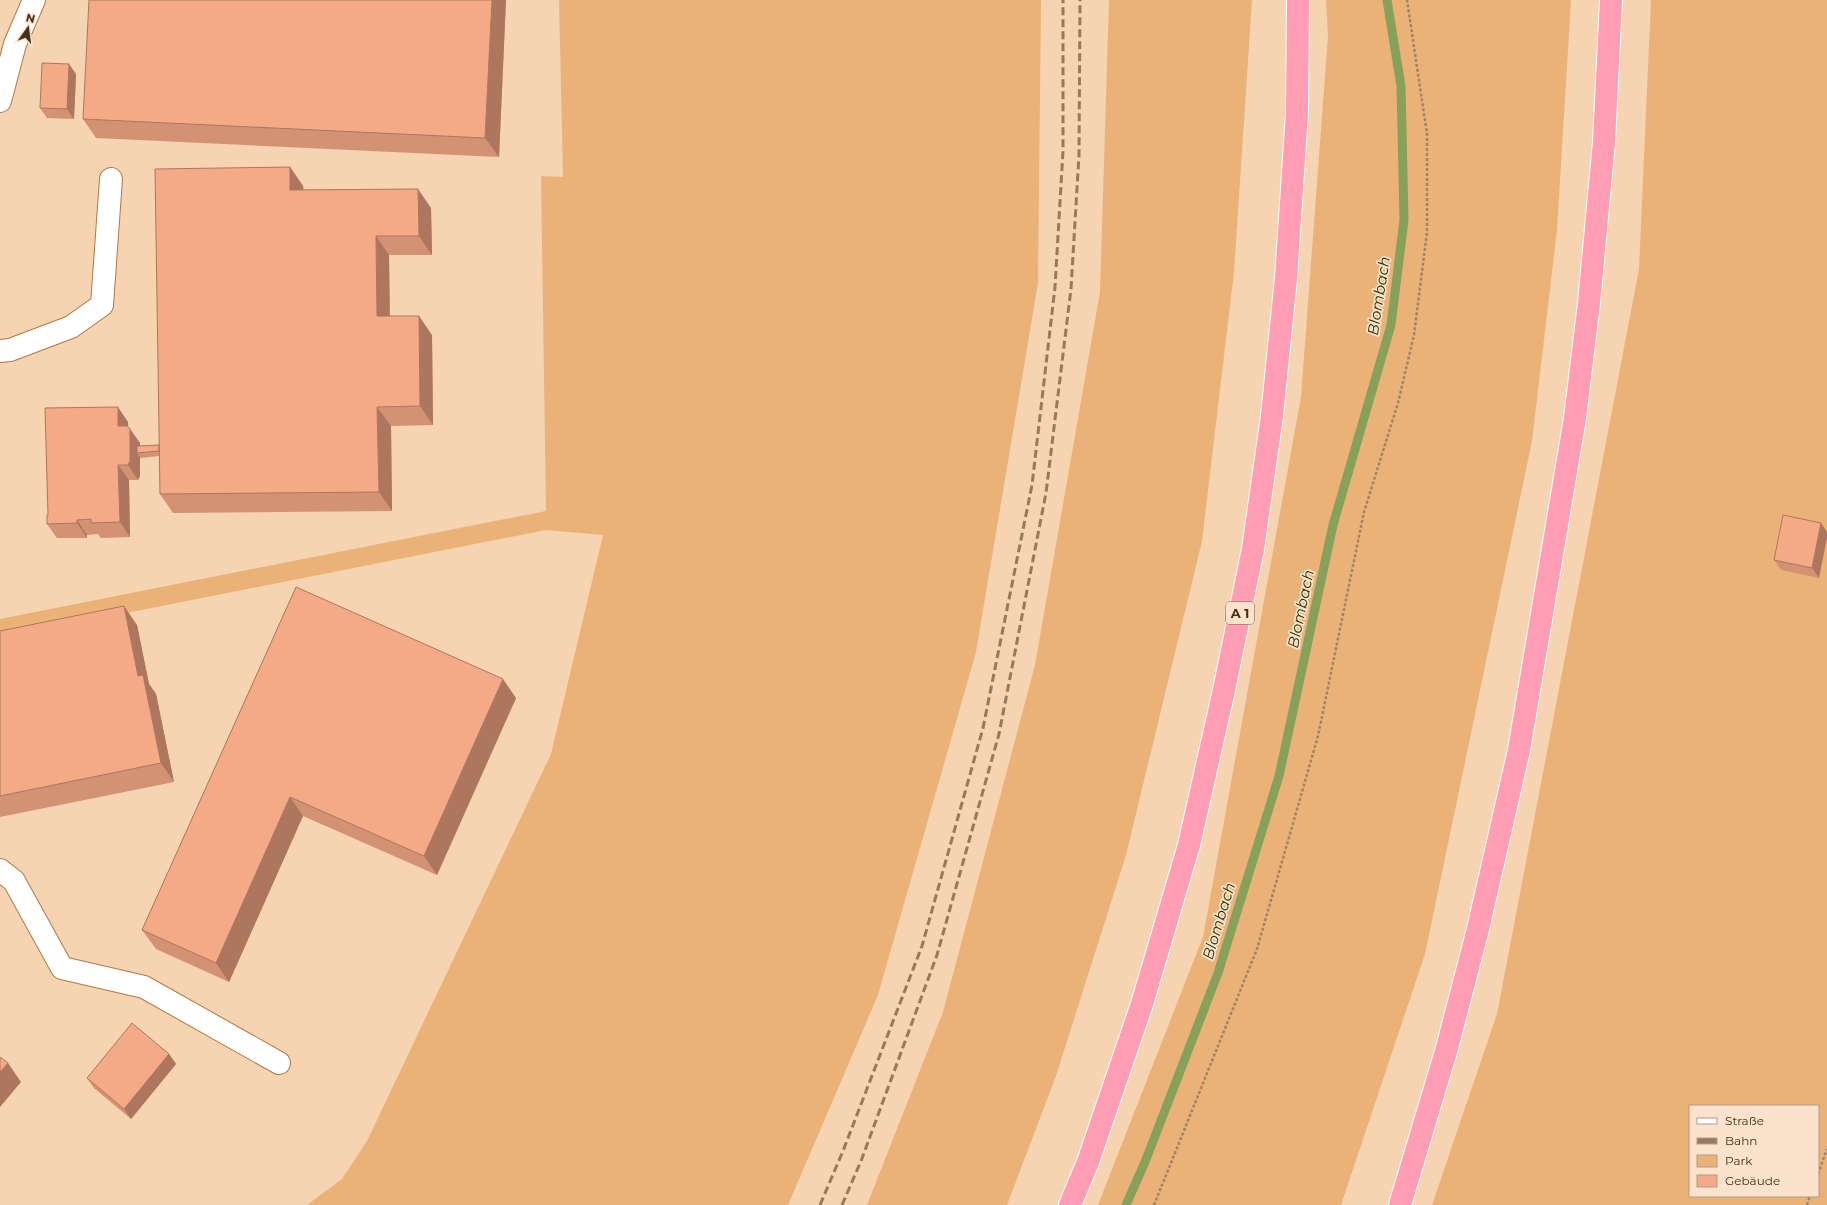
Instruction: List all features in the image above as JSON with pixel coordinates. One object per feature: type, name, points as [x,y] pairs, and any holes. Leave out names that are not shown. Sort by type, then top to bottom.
[{"type":"highway","name":"A 1","points":[[1070,1205],[1088,1162],[1142,1004],[1189,845],[1224,690],[1253,549],[1272,416],[1286,278],[1297,113],[1298,0]]},
{"type":"highway","points":[[1400,1205],[1447,1048],[1478,930],[1519,750],[1575,418],[1589,303],[1604,142],[1611,0]]},
{"type":"street","points":[[0,101],[15,44],[34,0]]},
{"type":"street","points":[[0,351],[10,350],[71,327],[102,305],[111,179]]},
{"type":"street","points":[[0,870],[14,882],[62,968],[144,987],[279,1063]]},
{"type":"path","points":[[1154,1205],[1257,949],[1318,736],[1364,512],[1398,403],[1414,335],[1427,232],[1427,134],[1407,0]]},
{"type":"path","points":[[1819,1171],[1827,1149]]},
{"type":"green space","points":[[559,0],[1041,0],[1038,283],[976,652],[878,995],[788,1205],[307,1205],[342,1179],[367,1141],[551,754],[603,535],[546,530],[0,638],[0,619],[546,511],[541,176],[563,177]]},
{"type":"green space","points":[[1109,0],[1252,0],[1234,272],[1202,541],[1126,855],[1056,1076],[1007,1205],[867,1205],[943,1012],[1035,665],[1100,292]]},
{"type":"green space","points":[[1326,0],[1571,0],[1557,230],[1532,441],[1425,954],[1341,1205],[1098,1205],[1203,937],[1301,397],[1328,36]]},
{"type":"green space","points":[[1651,0],[1827,0],[1827,1205],[1432,1205],[1497,1014],[1639,269]]},
{"type":"building","points":[[89,0],[492,0],[485,138],[83,119]]},
{"type":"building","points":[[42,63],[69,64],[67,109],[40,108]]},
{"type":"building","points":[[290,167],[290,190],[418,189],[419,236],[376,236],[377,316],[419,316],[420,406],[377,407],[379,492],[160,494],[155,169]]},
{"type":"building","points":[[118,407],[118,426],[127,426],[130,429],[130,461],[128,465],[118,465],[120,522],[91,523],[91,519],[77,520],[77,523],[47,524],[45,408]]},
{"type":"building","points":[[159,445],[159,451],[137,453],[137,446]]},
{"type":"building","points":[[1783,515],[1821,523],[1812,568],[1774,560]]},
{"type":"building","points":[[296,587],[503,679],[424,856],[290,797],[216,963],[142,930]]},
{"type":"building","points":[[124,606],[138,676],[143,675],[161,763],[0,796],[0,631]]},
{"type":"building","points":[[132,1023],[169,1054],[124,1109],[87,1078]]},
{"type":"building","points":[[0,1057],[8,1063],[0,1072]]},
{"type":"waterway","name":"Blombach","points":[[1126,1205],[1145,1162],[1218,973],[1279,776],[1333,525],[1391,325],[1404,220],[1401,86],[1387,0]]},
{"type":"railway","points":[[820,1205],[843,1151],[922,946],[983,728],[1032,485],[1055,287],[1063,151],[1063,0]]},
{"type":"railway","points":[[842,1205],[861,1161],[937,955],[999,734],[1046,493],[1071,289],[1079,155],[1080,0]]}]
